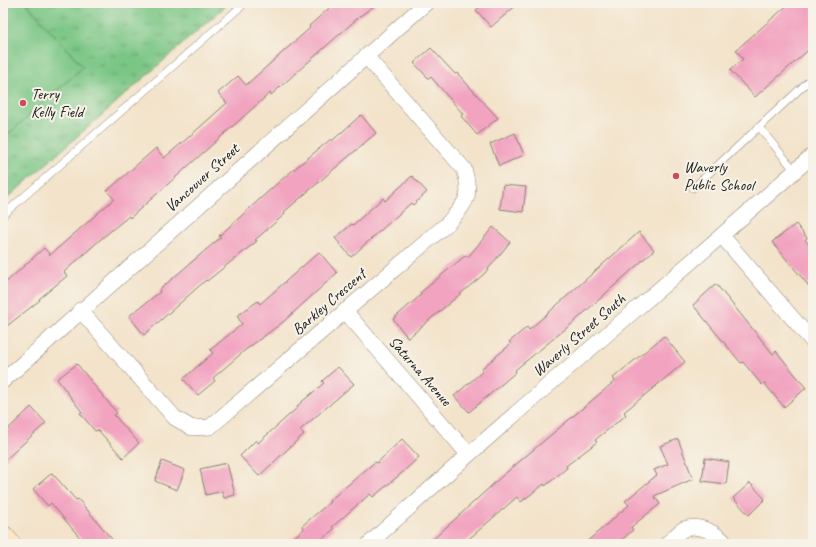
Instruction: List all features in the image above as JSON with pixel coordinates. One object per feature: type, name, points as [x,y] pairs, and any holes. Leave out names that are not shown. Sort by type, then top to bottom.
[{"type":"main road","points":[[3,536],[10,544]]},
{"type":"street","name":"Vancouver Street","points":[[3,380],[426,3]]},
{"type":"street","name":"Barkley Crescent","points":[[80,310],[175,418],[192,428],[210,427],[447,224],[465,204],[469,187],[464,169],[366,56]]},
{"type":"street","name":"Waverly Street South","points":[[369,544],[468,454],[722,236],[813,155]]},
{"type":"street","points":[[722,236],[813,342]]},
{"type":"street","name":"Saturna Avenue","points":[[345,311],[468,454]]},
{"type":"street","points":[[667,544],[684,530],[703,528],[721,538],[726,544]]},
{"type":"lane","points":[[3,215],[245,3]]},
{"type":"lane","points":[[693,188],[813,77]]},
{"type":"lane","points":[[759,127],[795,171]]},
{"type":"green space","points":[[3,3],[229,3],[3,202]]},
{"type":"green space","name":"Terry Kelly Field","points":[[3,3],[26,3],[83,67],[3,139]]},
{"type":"building","points":[[335,3],[378,3],[359,17],[271,95],[270,93],[130,218],[129,216],[101,239],[64,272],[67,276],[39,299],[40,300],[3,329],[3,285],[44,248],[50,255],[114,199],[107,191],[156,148],[164,158],[227,103],[218,93],[238,76],[246,85],[310,28],[309,26]]},
{"type":"building","points":[[484,3],[519,3],[491,27],[476,10]]},
{"type":"building","points":[[790,3],[813,3],[813,46],[755,97],[730,70],[743,59],[736,50]]},
{"type":"building","points":[[431,48],[455,74],[457,73],[498,118],[477,135],[461,116],[463,114],[431,77],[429,79],[414,63]]},
{"type":"building","points":[[361,115],[376,133],[284,212],[285,214],[255,240],[257,241],[207,281],[206,280],[144,335],[129,316],[160,292],[159,290],[221,237],[219,236],[281,180],[331,139],[332,141]]},
{"type":"building","points":[[515,133],[524,155],[499,166],[490,144]]},
{"type":"building","points":[[412,176],[427,192],[413,205],[411,203],[351,257],[335,238],[352,224],[353,225],[383,198],[385,201]]},
{"type":"building","points":[[503,185],[526,187],[523,212],[500,209]]},
{"type":"building","points":[[796,224],[807,238],[805,240],[813,249],[813,291],[772,242]]},
{"type":"building","points":[[493,227],[510,242],[484,274],[408,338],[393,319],[421,295],[420,293],[466,255],[468,257]]},
{"type":"building","points":[[639,232],[654,250],[574,322],[515,370],[516,372],[469,412],[454,396],[483,371],[481,369],[511,344],[509,342],[527,327],[529,330]]},
{"type":"building","points":[[319,252],[337,273],[283,322],[244,351],[213,378],[215,381],[198,395],[183,379],[213,353],[210,350],[242,324],[237,316],[258,301],[260,304]]},
{"type":"building","points":[[716,284],[773,354],[776,351],[806,388],[784,407],[764,383],[762,385],[743,362],[741,363],[693,305]]},
{"type":"building","points":[[664,336],[685,362],[624,412],[626,415],[595,440],[597,442],[566,466],[567,468],[545,486],[544,484],[521,502],[517,497],[463,544],[428,544],[501,477],[615,381],[613,378]]},
{"type":"building","points":[[77,364],[117,413],[114,415],[139,443],[123,458],[98,430],[95,431],[80,413],[82,412],[57,379]]},
{"type":"building","points":[[338,367],[354,384],[300,430],[304,434],[259,476],[240,456],[256,440],[258,443],[298,407],[297,406],[324,383],[322,381]]},
{"type":"building","points":[[31,407],[46,423],[3,462],[3,434]]},
{"type":"building","points":[[402,439],[419,457],[403,472],[373,497],[370,494],[332,527],[334,529],[316,544],[286,544],[304,529],[302,526],[330,502],[329,501],[375,462],[377,463]]},
{"type":"building","points":[[678,439],[693,479],[654,496],[660,504],[631,527],[633,530],[617,544],[584,544],[629,505],[625,501],[657,475],[654,470],[668,464],[660,446]]},
{"type":"building","points":[[705,458],[729,462],[726,484],[702,481]]},
{"type":"building","points":[[162,461],[185,470],[177,490],[155,481]]},
{"type":"building","points":[[227,463],[235,495],[224,498],[222,491],[206,495],[200,469]]},
{"type":"building","points":[[52,473],[76,500],[78,499],[116,544],[85,544],[51,503],[48,506],[33,489]]},
{"type":"building","points":[[750,483],[765,499],[749,515],[733,498]]},
{"type":"place","name":"Terry Kelly Field","points":[[23,103]]},
{"type":"place","name":"Waverly Public School","points":[[676,176]]}]
